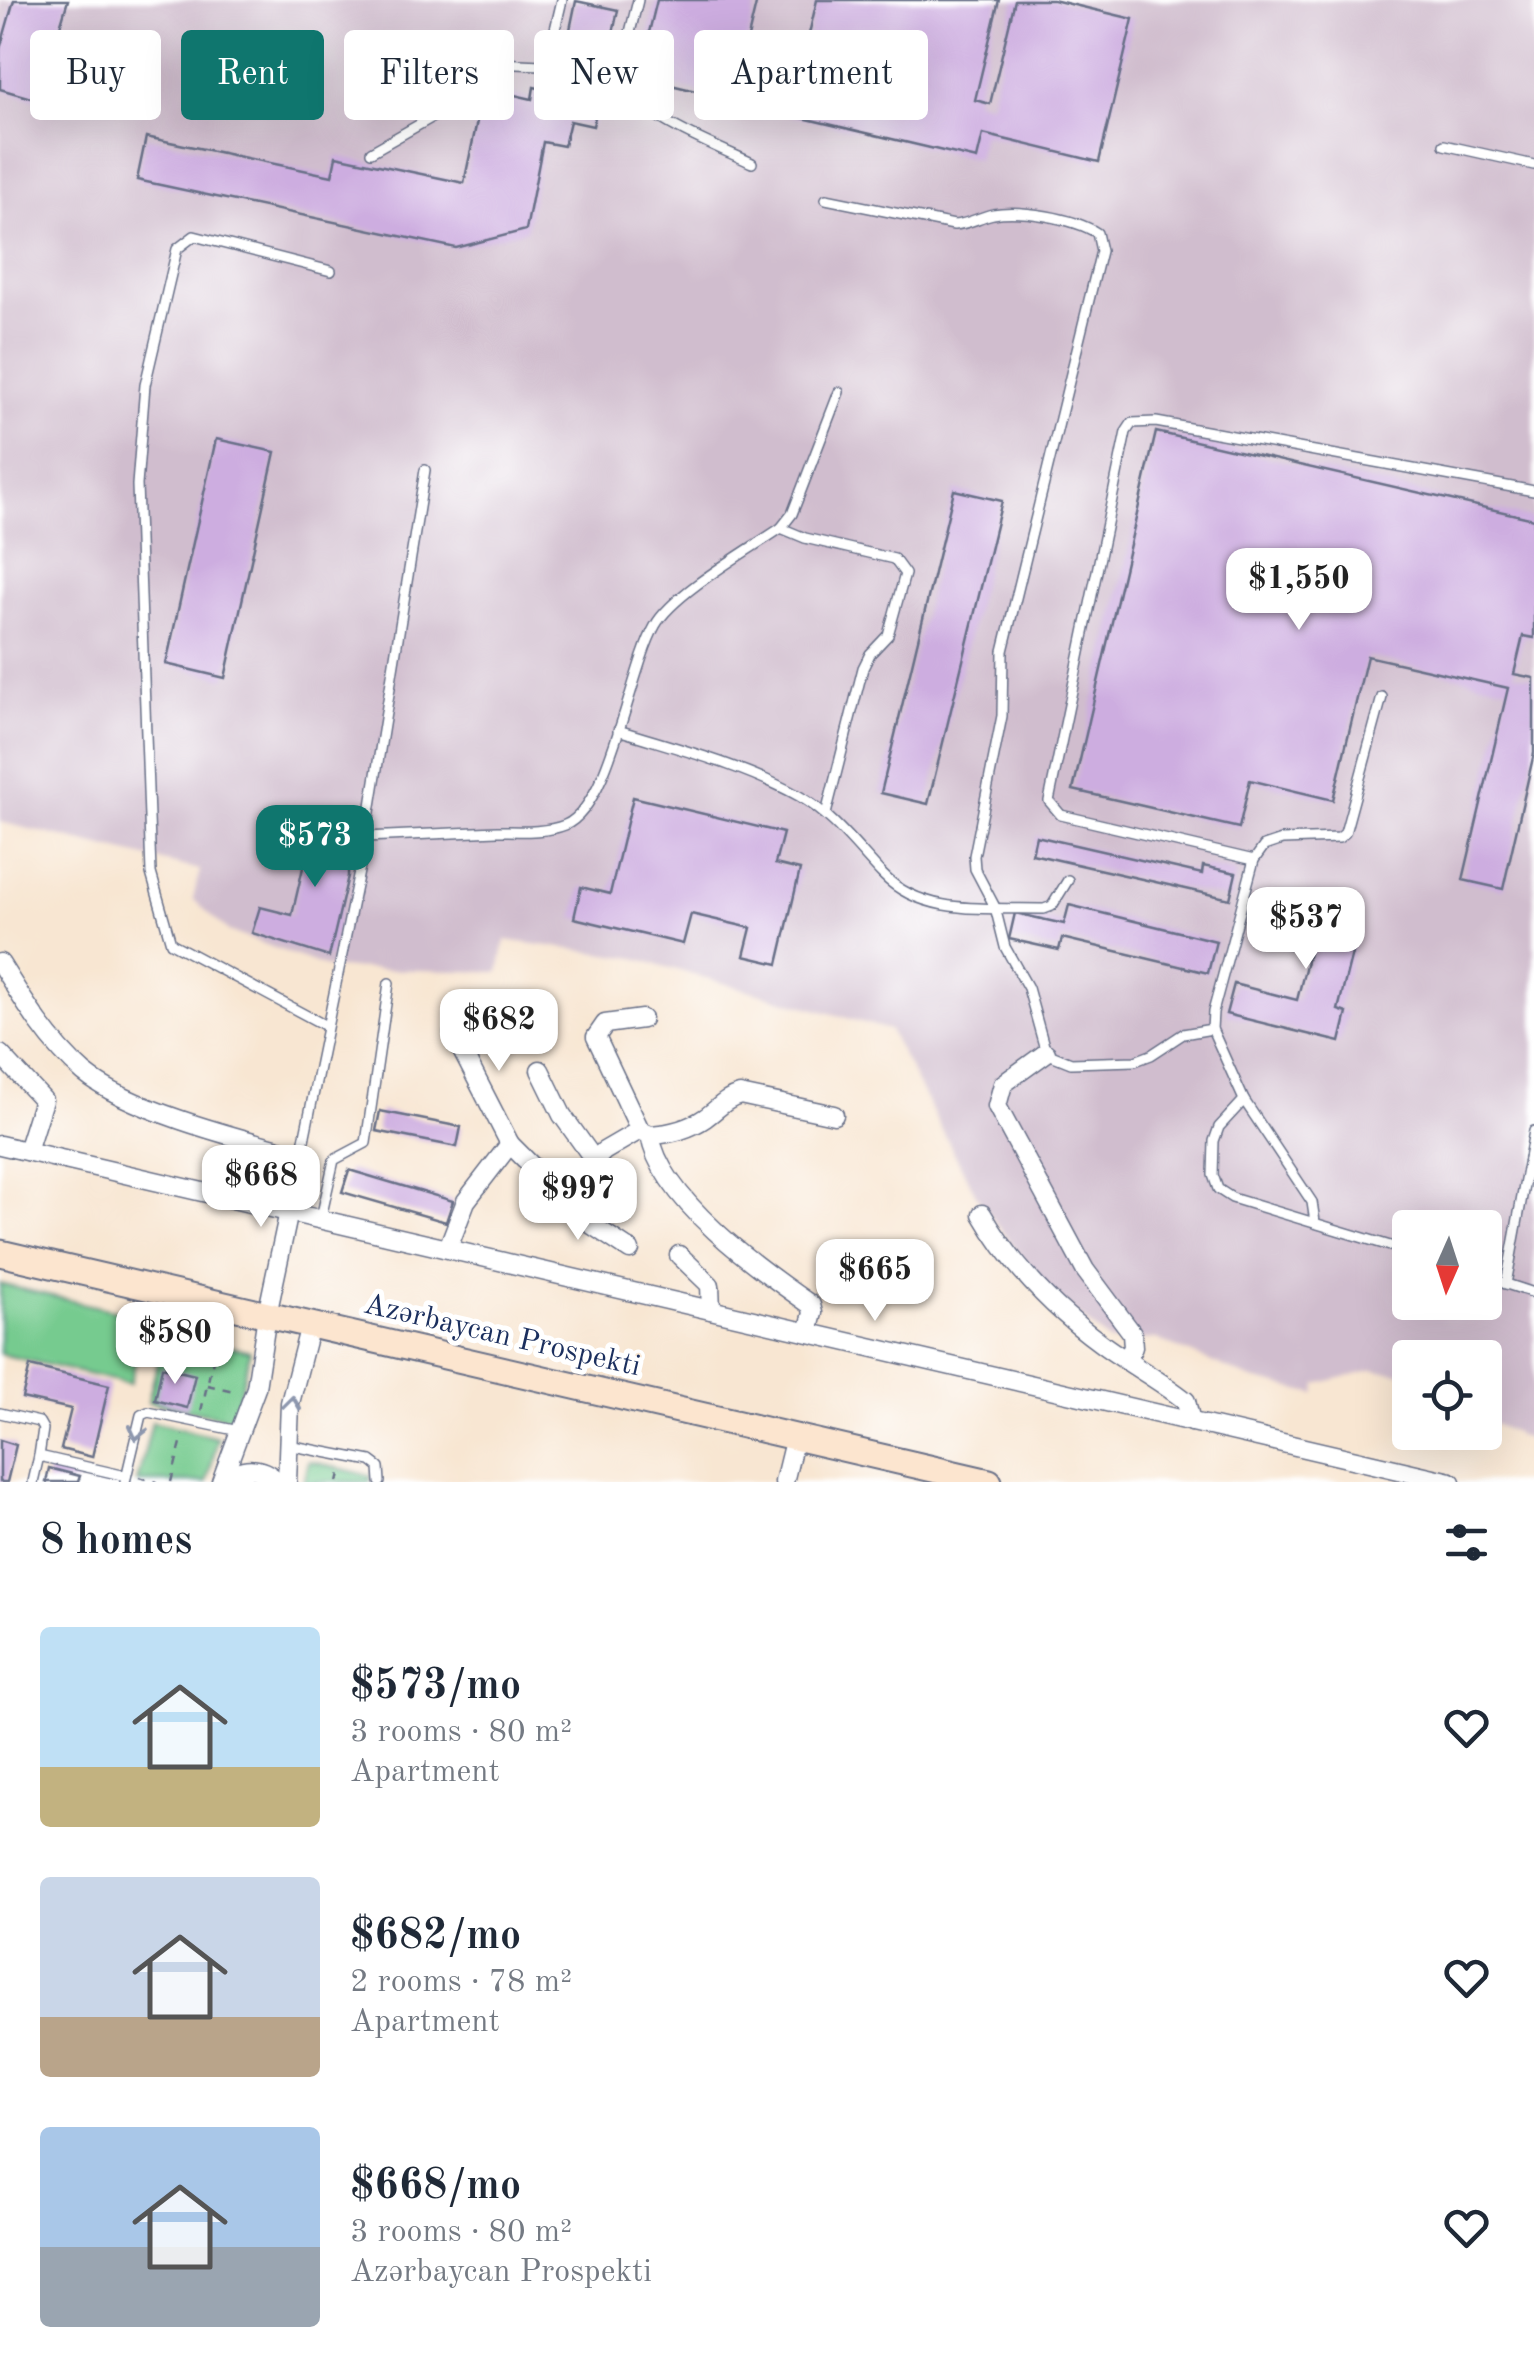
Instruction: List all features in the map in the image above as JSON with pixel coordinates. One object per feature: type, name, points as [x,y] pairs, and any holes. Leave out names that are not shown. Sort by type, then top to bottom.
[{"type":"street","points":[[0,963],[27,1008],[55,1043],[106,1089],[150,1108],[300,1156],[256,1388],[222,1482]]},
{"type":"street","points":[[506,1012],[458,1019],[453,1033],[510,1144],[590,1222],[630,1250]]},
{"type":"street","points":[[642,1019],[605,1024],[596,1037],[658,1162],[686,1199],[751,1264],[811,1305],[808,1332]]},
{"type":"street","points":[[1046,1053],[1003,1084],[997,1106],[1085,1270],[1132,1334],[1133,1347],[1127,1360]]},
{"type":"street","points":[[0,1054],[40,1092],[43,1100],[26,1151]]},
{"type":"street","points":[[540,1070],[562,1115],[618,1193]]},
{"type":"street","points":[[560,1194],[594,1161],[645,1132],[677,1131],[704,1119],[728,1098],[740,1094],[834,1115]]},
{"type":"street","points":[[448,1248],[466,1201],[510,1144]]},
{"type":"street","points":[[0,1145],[1451,1482]]},
{"type":"street","points":[[982,1214],[998,1241],[1036,1287],[1102,1344],[1186,1401],[1192,1422]]},
{"type":"street","name":"Azərbaycan Prospekti","points":[[0,1254],[988,1482]]},
{"type":"street","points":[[678,1255],[710,1285],[711,1310]]},
{"type":"street","points":[[287,1482],[290,1403],[310,1325]]},
{"type":"street","points":[[784,1482],[794,1436]]},
{"type":"street","points":[[222,1482],[233,1473],[248,1469],[265,1472],[278,1482]]},
{"type":"lane","points":[[371,152],[445,110],[451,103],[462,64],[542,65],[548,59],[562,0]]},
{"type":"lane","points":[[638,0],[622,77],[630,96],[648,111],[752,163]]},
{"type":"lane","points":[[1444,146],[1534,165]]},
{"type":"lane","points":[[826,198],[954,226],[994,214],[1033,214],[1097,233],[1101,250],[1004,651],[1002,716],[974,856],[976,870],[995,907],[1005,948],[1028,988],[1046,1053],[1071,1063],[1135,1061],[1183,1034],[1212,1028]]},
{"type":"lane","points":[[326,1026],[171,943],[151,873],[137,484],[145,386],[178,248],[194,236],[332,271]]},
{"type":"lane","points":[[366,837],[538,830],[566,824],[584,812],[600,785],[645,645],[657,621],[673,603],[781,528],[792,514],[840,392]]},
{"type":"lane","points":[[1254,860],[1062,815],[1048,801],[1126,432],[1132,422],[1156,422],[1534,492]]},
{"type":"lane","points":[[300,1156],[366,837],[425,470]]},
{"type":"lane","points":[[781,528],[805,538],[894,559],[905,574],[888,635],[870,654],[864,668],[826,814]]},
{"type":"lane","points":[[1316,1222],[1312,1202],[1244,1100],[1212,1028],[1213,1012],[1254,860],[1264,846],[1282,840],[1339,838],[1345,833],[1382,697]]},
{"type":"lane","points":[[618,730],[733,766],[798,796],[826,814],[901,890],[937,904],[1044,909],[1052,906],[1068,880]]},
{"type":"lane","points":[[321,1221],[334,1160],[366,1143],[389,983]]},
{"type":"lane","points":[[1244,1100],[1219,1126],[1214,1142],[1218,1190],[1232,1198],[1392,1246]]},
{"type":"lane","points":[[1506,1284],[1534,1131]]},
{"type":"lane","points":[[1502,1283],[1534,1293]]},
{"type":"lane","points":[[0,1412],[39,1422],[43,1429],[33,1482]]},
{"type":"lane","points":[[40,1456],[126,1479],[141,1415],[148,1412],[241,1431]]},
{"type":"lane","points":[[288,1445],[371,1461],[379,1467],[380,1482]]},
{"type":"path","points":[[200,1412],[217,1343]]},
{"type":"path","points":[[207,1385],[240,1393]]},
{"type":"path","points":[[172,1482],[184,1430]]},
{"type":"path","points":[[338,1482],[341,1468]]},
{"type":"path","points":[[138,1477],[157,1482]]},
{"type":"shaded area","points":[[0,0],[1534,0],[1534,1442],[1502,1428],[1502,1340],[1392,1340],[1392,1373],[1373,1370],[1317,1384],[1316,1394],[1252,1379],[1156,1339],[1110,1342],[1044,1286],[979,1200],[889,1030],[635,958],[505,940],[499,972],[329,968],[228,931],[193,899],[200,870],[0,822]]},
{"type":"green space","points":[[0,1284],[146,1318],[130,1384],[0,1354]]},
{"type":"green space","points":[[200,1339],[250,1351],[234,1419],[148,1402],[162,1344],[195,1353]]},
{"type":"green space","points":[[152,1422],[218,1438],[207,1482],[137,1482]]},
{"type":"green space","points":[[309,1461],[371,1476],[370,1482],[304,1482]]},
{"type":"building","points":[[14,0],[68,0],[59,30],[30,30],[30,98],[0,89],[0,49]]},
{"type":"building","points":[[657,0],[757,0],[750,30],[694,30],[694,91],[674,86],[674,30],[650,30]]},
{"type":"building","points":[[817,0],[999,0],[975,100],[990,104],[1015,0],[1053,0],[1133,19],[1099,162],[983,134],[977,159],[811,120],[928,120],[928,30],[810,30]]},
{"type":"building","points":[[576,1],[618,10],[614,30],[570,30]]},
{"type":"building","points":[[534,87],[534,120],[594,120],[593,126],[570,121],[564,146],[543,142],[526,230],[456,248],[137,180],[146,137],[332,176],[336,156],[464,183],[477,120],[514,120],[514,95],[532,99]]},
{"type":"building","points":[[1156,432],[1534,519],[1534,638],[1523,636],[1514,674],[1534,678],[1534,753],[1503,889],[1463,880],[1508,688],[1367,656],[1333,800],[1250,780],[1239,828],[1073,790]]},
{"type":"building","points":[[216,439],[275,452],[225,678],[166,664]]},
{"type":"building","points":[[954,490],[1002,501],[928,804],[881,793]]},
{"type":"building","points":[[633,797],[783,833],[775,864],[800,870],[778,964],[744,956],[751,928],[691,914],[683,944],[574,918],[581,887],[610,894]]},
{"type":"building","points":[[317,807],[349,814],[348,876],[329,957],[252,933],[260,907],[292,915]]},
{"type":"building","points":[[1036,836],[1202,874],[1203,866],[1236,873],[1230,899],[1032,854]]},
{"type":"building","points":[[1282,897],[1361,917],[1338,1010],[1347,1013],[1340,1042],[1226,1014],[1234,984],[1297,1000],[1309,953],[1271,944]]},
{"type":"building","points":[[1069,905],[1216,941],[1208,973],[1062,938],[1059,950],[1009,939],[1015,913],[1064,924]]},
{"type":"building","points":[[380,1111],[461,1127],[457,1147],[376,1131]]},
{"type":"building","points":[[349,1170],[453,1201],[446,1222],[342,1192]]},
{"type":"building","points":[[30,1366],[109,1385],[92,1457],[61,1449],[71,1409],[22,1398]]},
{"type":"building","points":[[162,1367],[195,1375],[187,1408],[155,1400]]},
{"type":"building","points":[[0,1440],[16,1445],[7,1482],[0,1482]]},
{"type":"building","points":[[49,1468],[80,1476],[78,1482],[46,1482]]}]
